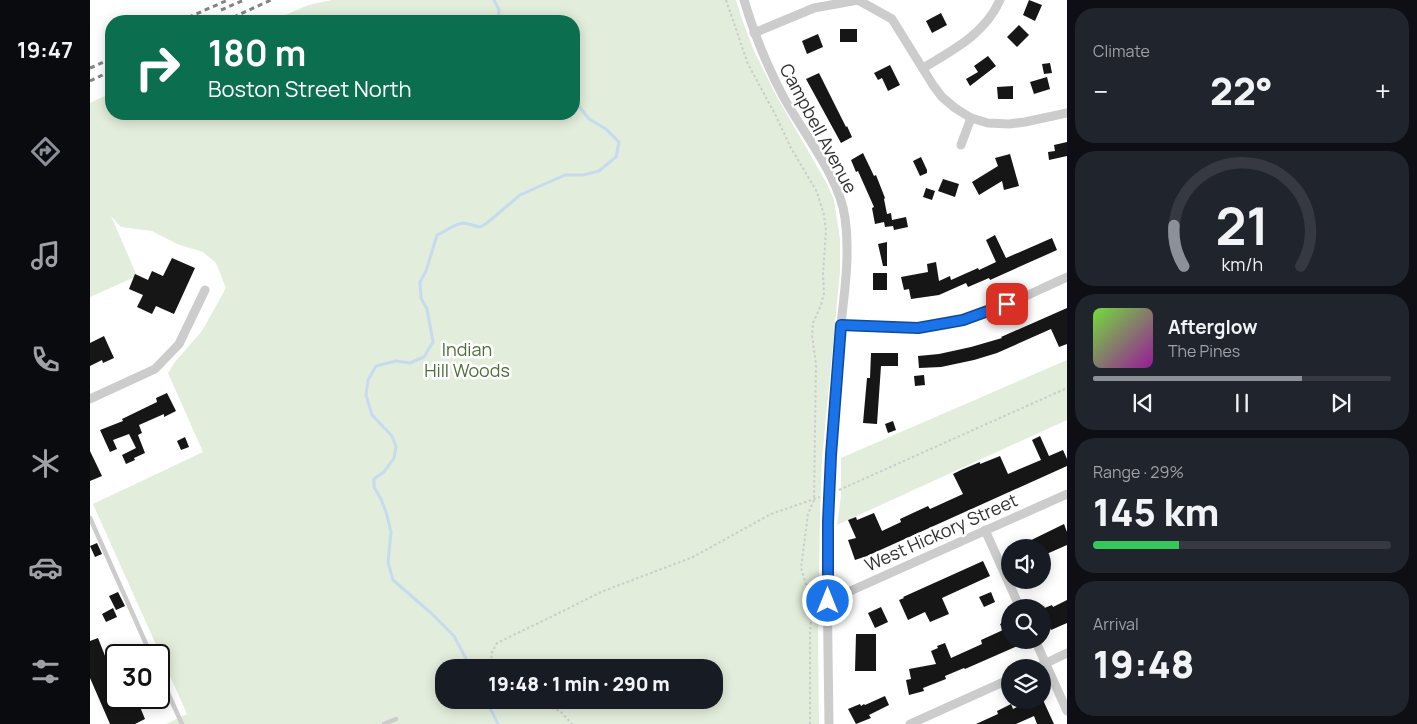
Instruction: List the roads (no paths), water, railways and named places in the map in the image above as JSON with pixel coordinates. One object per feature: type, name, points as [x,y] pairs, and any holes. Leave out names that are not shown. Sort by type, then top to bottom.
[{"type":"street","name":"Campbell Avenue","points":[[744,0],[763,55],[784,98],[832,179],[846,218],[848,266],[841,325],[828,522],[829,724]]},
{"type":"street","points":[[754,33],[814,8],[858,0],[892,19],[942,97],[954,108],[971,118],[988,123],[1009,124],[1067,113]]},
{"type":"street","points":[[923,68],[962,45],[982,27],[1000,0]]},
{"type":"street","points":[[960,145],[971,118]]},
{"type":"street","points":[[841,325],[918,328],[956,322],[992,310],[1067,277]]},
{"type":"street","points":[[90,399],[155,369],[179,344],[206,290]]},
{"type":"street","name":"West Hickory Street","points":[[828,601],[1067,494]]},
{"type":"street","points":[[985,530],[1016,599]]},
{"type":"street","points":[[1051,660],[1067,653]]},
{"type":"street","points":[[1051,676],[1067,712]]},
{"type":"street","points":[[910,724],[1001,683]]},
{"type":"lane","points":[[90,518],[146,644]]},
{"type":"lane","points":[[170,697],[182,724]]},
{"type":"lane","points":[[384,724],[396,719]]},
{"type":"waterway","points":[[494,0],[499,10],[499,15]]},
{"type":"waterway","points":[[466,659],[454,636],[393,580],[388,562],[391,532],[381,499],[374,487],[374,479],[384,472],[394,458],[396,447],[392,436],[372,415],[366,395],[368,380],[376,366],[396,361],[410,363],[424,357],[433,342],[427,309],[421,298],[420,282],[426,271],[437,235],[461,223],[480,227],[520,195],[565,175],[583,175],[599,171],[616,157],[619,142],[606,129],[589,119],[580,108]]},
{"type":"waterway","points":[[490,709],[498,724]]},
{"type":"railway","points":[[194,15],[228,0]]},
{"type":"railway","points":[[221,10],[244,0]]},
{"type":"railway","points":[[238,15],[271,0]]},
{"type":"railway","points":[[90,68],[105,62]]},
{"type":"railway","points":[[90,81],[105,74]]},
{"type":"park label","name":"Indian Hill Woods","points":[[467,359]]}]
